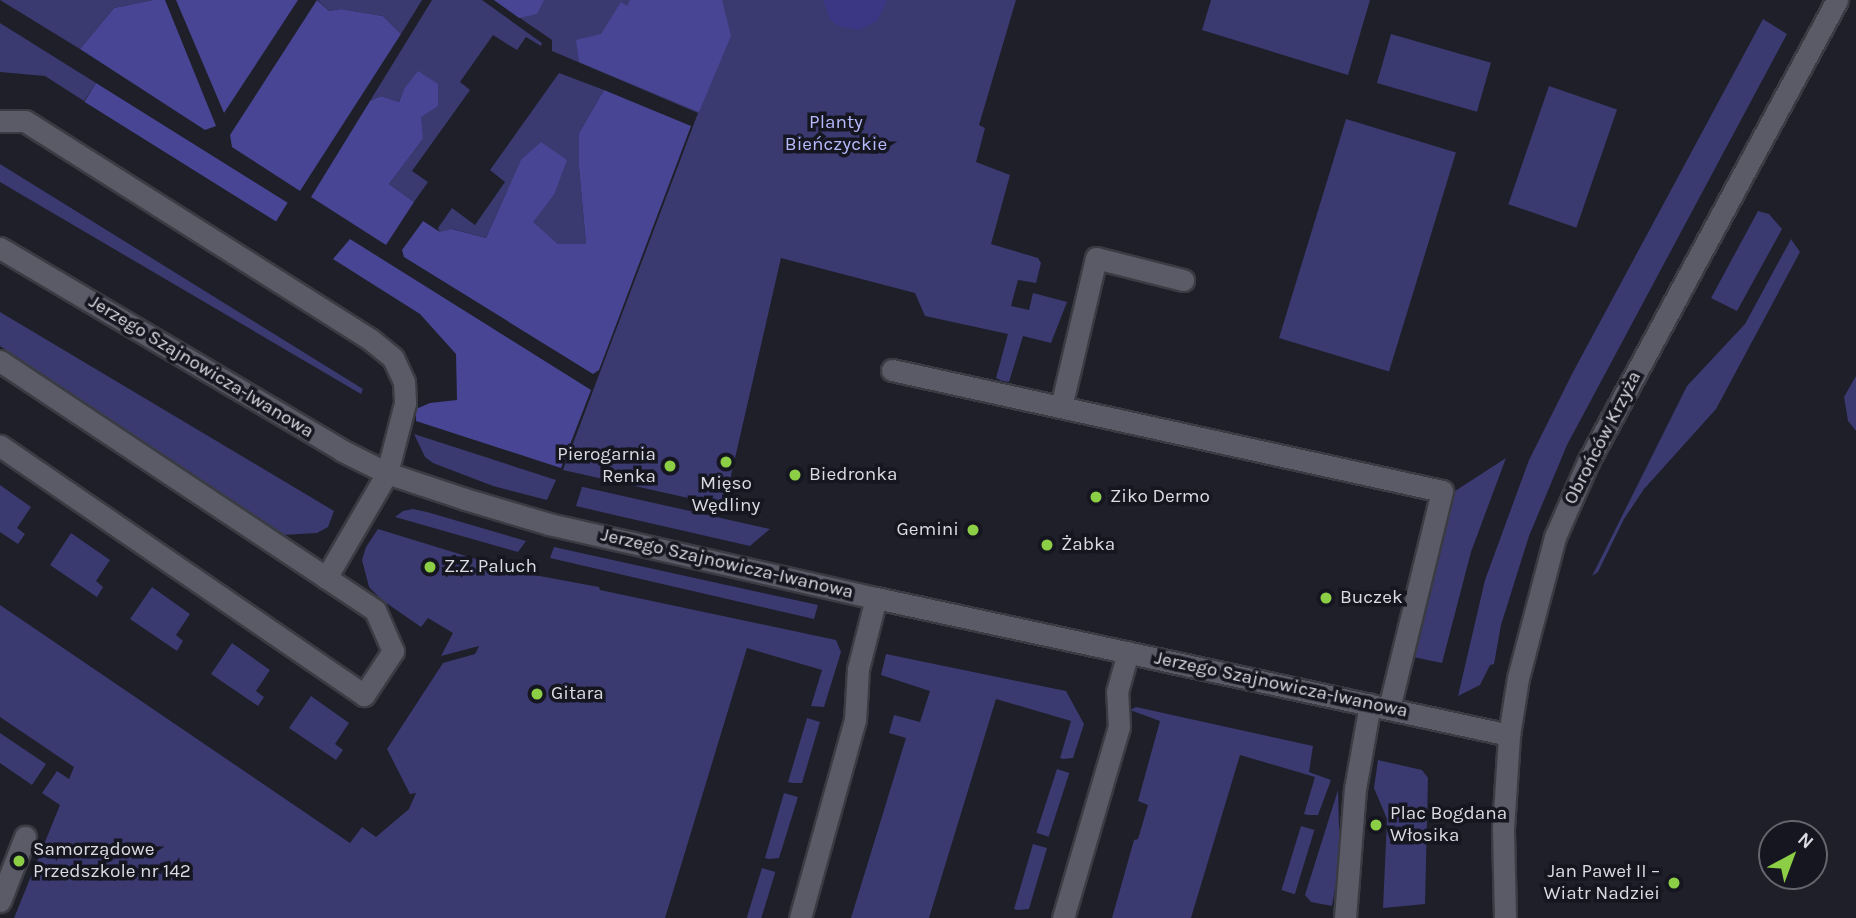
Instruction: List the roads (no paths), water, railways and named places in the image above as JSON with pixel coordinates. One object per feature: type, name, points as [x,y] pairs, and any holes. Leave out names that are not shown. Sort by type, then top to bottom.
[{"type":"street","name":"Obrońców Krzyża","points":[[1506,918],[1503,829],[1509,735],[1518,678],[1546,564],[1563,515],[1588,462],[1837,0]]},
{"type":"street","points":[[0,121],[25,121],[371,340],[393,358],[404,382],[405,403],[387,473],[326,578]]},
{"type":"street","name":"Jerzego Szajnowicza-Iwanowa","points":[[0,248],[293,423],[387,473],[549,524],[1509,735]]},
{"type":"street","points":[[1061,407],[1096,258],[1183,280]]},
{"type":"street","points":[[0,361],[375,610],[393,652],[364,695],[0,446]]},
{"type":"street","points":[[892,370],[1442,491],[1355,789],[1345,918]]},
{"type":"street","points":[[800,918],[855,720],[858,669],[876,598]]},
{"type":"street","points":[[1063,918],[1119,727],[1117,692],[1128,652]]},
{"type":"street","points":[[0,901],[25,837]]},
{"type":"place","name":"Mięso Wędliny","points":[[726,462]]},
{"type":"place","name":"Pierogarnia Renka","points":[[670,466]]},
{"type":"place","name":"Biedronka","points":[[795,475]]},
{"type":"place","name":"Ziko Dermo","points":[[1096,497]]},
{"type":"place","name":"Gemini","points":[[973,530]]},
{"type":"place","name":"Żabka","points":[[1047,545]]},
{"type":"place","name":"Z.Z. Paluch","points":[[430,567]]},
{"type":"place","name":"Buczek","points":[[1326,598]]},
{"type":"place","name":"Gitara","points":[[537,694]]},
{"type":"place","name":"Plac Bogdana Włosika","points":[[1376,825]]},
{"type":"place","name":"Samorządowe Przedszkole nr 142","points":[[19,861]]},
{"type":"place","name":"Jan Paweł II – Wiatr Nadziei","points":[[1674,883]]},
{"type":"park label","name":"Planty Bieńczyckie","points":[[836,134]]}]
